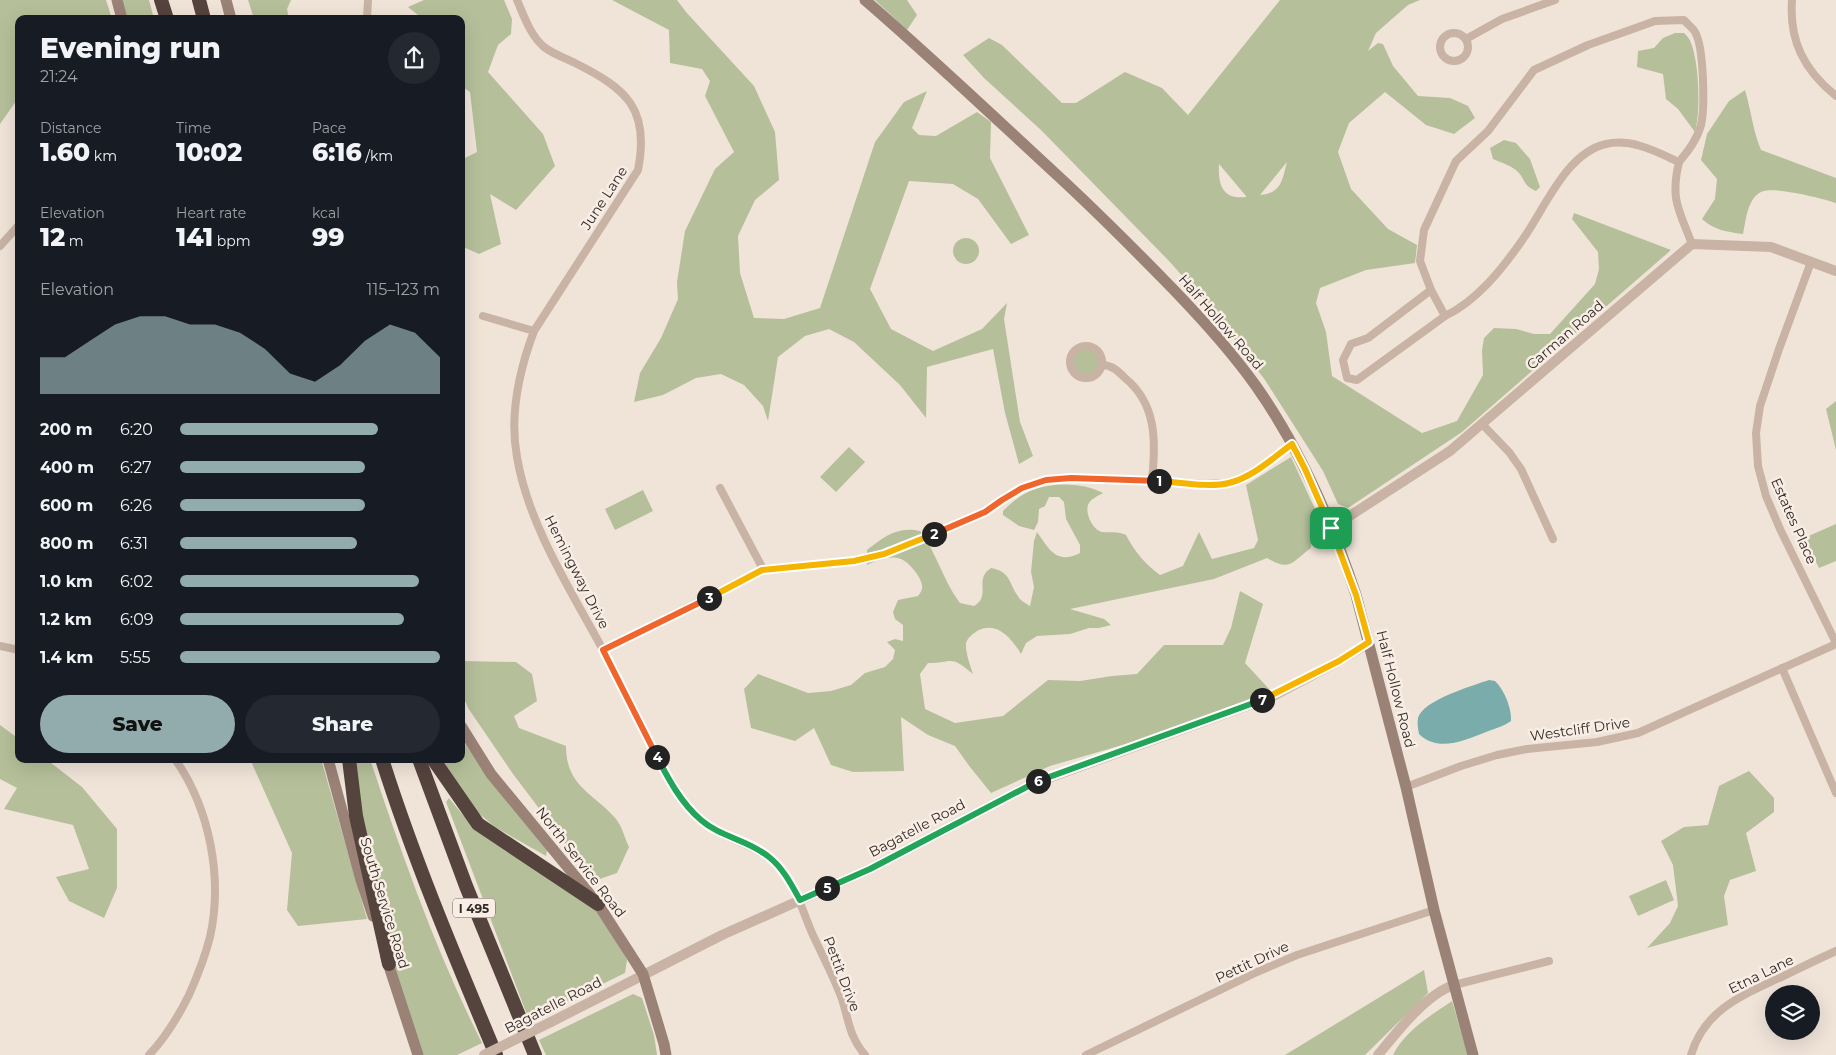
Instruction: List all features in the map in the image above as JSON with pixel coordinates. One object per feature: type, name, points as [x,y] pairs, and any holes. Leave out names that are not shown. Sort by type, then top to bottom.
[{"type":"highway","points":[[161,0],[165,15]]},
{"type":"highway","points":[[198,0],[203,15]]},
{"type":"highway","points":[[350,763],[356,816],[388,964]]},
{"type":"highway","name":"I 495","points":[[383,763],[394,798],[432,899],[496,1055]]},
{"type":"highway","name":"I 495","points":[[420,763],[466,886],[535,1055]]},
{"type":"highway","points":[[436,763],[478,824],[598,904]]},
{"type":"main road","points":[[117,0],[121,15]]},
{"type":"main road","points":[[226,0],[231,15]]},
{"type":"main road","name":"Half Hollow Road","points":[[865,0],[920,48],[1130,244],[1199,316],[1230,352],[1257,387],[1292,444],[1331,528],[1353,586],[1406,787],[1434,910],[1473,1055]]},
{"type":"main road","name":"North Service Road","points":[[465,732],[491,774],[598,904],[643,974],[666,1055]]},
{"type":"main road","name":"South Service Road","points":[[329,763],[361,880],[418,1055]]},
{"type":"street","points":[[367,15],[368,0]]},
{"type":"street","name":"June Lane","points":[[517,0],[533,34],[544,46],[609,81],[622,93],[635,110],[642,129],[642,149],[638,170],[534,331]]},
{"type":"street","points":[[1466,39],[1502,19],[1554,0]]},
{"type":"street","points":[[1792,0],[1793,33],[1799,49],[1810,71],[1836,96]]},
{"type":"street","points":[[1445,316],[1431,290],[1420,261],[1424,230],[1456,160],[1488,131],[1534,70],[1588,45],[1655,21],[1684,20],[1695,32],[1700,51],[1703,105],[1700,126],[1693,144],[1679,162],[1675,181],[1675,201],[1692,244],[1771,247],[1836,271]]},
{"type":"street","points":[[1431,290],[1368,338],[1351,344],[1343,360],[1348,378],[1357,380],[1445,316],[1454,312],[1486,286],[1523,240],[1563,175],[1583,155],[1606,144],[1625,143],[1645,146],[1679,162]]},
{"type":"street","points":[[0,246],[15,229]]},
{"type":"street","name":"Carman Road","points":[[1331,528],[1450,451],[1692,244]]},
{"type":"street","name":"Estates Place","points":[[1811,262],[1760,406],[1756,433],[1758,466],[1766,496],[1780,529],[1836,644]]},
{"type":"street","points":[[483,316],[534,331]]},
{"type":"street","name":"Hemingway Drive","points":[[534,331],[524,356],[518,381],[514,433],[516,457],[535,519],[669,780],[685,804],[701,820],[715,830],[768,856],[780,868],[800,900]]},
{"type":"street","points":[[1086,346],[1097,350],[1102,359],[1102,365],[1097,374],[1083,378],[1072,369],[1071,359],[1076,350],[1086,346]]},
{"type":"street","points":[[1102,365],[1113,368],[1132,383],[1145,401],[1152,420],[1155,439],[1152,480]]},
{"type":"street","points":[[1482,424],[1509,452],[1521,469],[1553,539]]},
{"type":"street","points":[[603,650],[762,570],[854,561],[884,554],[964,522],[985,512],[1022,488],[1046,480],[1071,478],[1152,480],[1204,484],[1228,483],[1245,477],[1292,444]]},
{"type":"street","points":[[720,488],[762,570]]},
{"type":"street","name":"Bagatelle Road","points":[[484,1055],[722,935],[870,869],[1032,784],[1271,697],[1339,661],[1369,642]]},
{"type":"street","name":"Westcliff Drive","points":[[1406,787],[1497,754],[1526,749],[1597,742],[1638,733],[1836,644]]},
{"type":"street","points":[[0,646],[15,649]]},
{"type":"street","points":[[1782,668],[1836,793]]},
{"type":"street","points":[[149,1055],[160,1044],[179,1014],[192,988],[210,937],[214,906],[213,856],[208,831],[199,804],[177,763]]},
{"type":"street","name":"Pettit Drive","points":[[800,900],[842,999],[850,1032],[864,1055]]},
{"type":"street","name":"Pettit Drive","points":[[1086,1055],[1257,972],[1297,955],[1434,910]]},
{"type":"street","name":"Etna Lane","points":[[1691,1055],[1695,1043],[1713,1016],[1736,998],[1836,951]]},
{"type":"street","points":[[1378,1055],[1403,1024],[1444,989],[1549,961]]},
{"type":"green space","points":[[0,0],[106,0],[111,15],[15,15],[15,103],[0,124]]},
{"type":"green space","points":[[121,0],[149,0],[153,15],[126,15]]},
{"type":"green space","points":[[248,0],[291,0],[287,9],[288,15],[253,15]]},
{"type":"green space","points":[[424,0],[504,0],[512,19],[511,34],[498,45],[488,72],[543,134],[555,166],[516,210],[490,194],[501,244],[479,254],[465,248],[465,158],[477,152],[470,92],[465,89],[465,15],[418,15],[408,7]]},
{"type":"green space","points":[[612,0],[677,0],[754,86],[775,132],[779,180],[755,200],[738,236],[740,273],[754,318],[784,319],[820,308],[875,142],[904,102],[927,91],[912,128],[919,135],[936,136],[977,112],[991,122],[990,158],[1029,235],[1011,244],[978,199],[953,184],[909,181],[870,289],[891,329],[933,351],[982,329],[1007,303],[1004,319],[1020,422],[1033,456],[1019,464],[1005,413],[993,349],[927,367],[926,418],[900,385],[854,342],[829,329],[805,336],[778,357],[768,421],[763,406],[744,385],[721,374],[696,378],[663,395],[634,402],[640,373],[661,338],[678,299],[677,282],[685,231],[715,169],[734,152],[705,96],[710,81],[702,69],[670,63],[669,30]]},
{"type":"green space","points":[[875,0],[907,0],[917,15],[907,30]]},
{"type":"green space","points":[[1280,0],[1420,0],[1408,5],[1376,33],[1368,51],[1378,43],[1383,44],[1393,66],[1418,96],[1450,98],[1468,106],[1475,118],[1454,134],[1426,125],[1385,92],[1349,123],[1338,152],[1351,189],[1388,229],[1417,245],[1415,263],[1366,270],[1320,288],[1316,303],[1326,332],[1332,376],[1422,433],[1457,421],[1483,375],[1482,350],[1484,338],[1494,328],[1516,329],[1534,334],[1550,334],[1595,284],[1599,269],[1598,252],[1572,219],[1574,213],[1671,250],[1462,432],[1348,508],[1338,504],[1323,471],[1265,380],[1209,306],[1169,261],[1041,130],[984,78],[963,55],[989,38],[1002,45],[1062,103],[1076,103],[1125,72],[1162,88],[1188,115]],"holes":[[[1287,162],[1280,185],[1273,192],[1260,195]],[[1219,164],[1246,196],[1246,197],[1232,196],[1223,189],[1219,178]]]},
{"type":"green space","points":[[1675,33],[1684,33],[1690,40],[1694,52],[1698,100],[1695,132],[1678,109],[1666,99],[1663,74],[1637,67],[1638,51],[1654,48],[1663,38]]},
{"type":"green space","points":[[1745,90],[1761,150],[1836,178],[1836,203],[1798,193],[1776,190],[1767,191],[1756,195],[1750,205],[1743,234],[1721,230],[1711,226],[1702,219],[1715,199],[1717,179],[1701,160],[1707,134],[1729,101]]},
{"type":"green space","points":[[1504,140],[1516,143],[1530,159],[1540,187],[1536,191],[1527,185],[1514,168],[1493,159],[1490,148]]},
{"type":"green space","points":[[966,238],[975,242],[979,251],[975,260],[966,264],[957,260],[953,251],[957,242]]},
{"type":"green space","points":[[1086,348],[1096,352],[1100,362],[1096,372],[1086,376],[1076,372],[1072,362],[1076,352]]},
{"type":"green space","points":[[1836,401],[1836,450],[1826,409]]},
{"type":"green space","points":[[849,447],[865,462],[836,492],[820,477]]},
{"type":"green space","points":[[1291,457],[1315,509],[1311,548],[1290,564],[1281,564],[1267,558],[1214,579],[1070,609],[1104,619],[1111,625],[1089,628],[1070,634],[1037,636],[1026,643],[1021,654],[1003,633],[997,629],[984,628],[972,635],[966,643],[973,674],[960,664],[951,661],[928,663],[920,674],[925,709],[955,723],[1003,716],[1048,680],[1080,681],[1137,674],[1164,645],[1223,645],[1231,628],[1240,591],[1263,604],[1245,663],[1269,689],[1202,722],[1050,766],[991,793],[955,746],[928,735],[901,717],[904,771],[853,772],[831,765],[814,728],[795,741],[751,728],[744,689],[758,674],[808,693],[831,691],[851,685],[865,673],[885,667],[893,659],[895,650],[887,642],[895,639],[903,641],[903,625],[895,619],[893,612],[898,600],[918,596],[922,587],[920,579],[908,563],[901,559],[888,558],[867,565],[867,550],[891,534],[904,530],[920,531],[960,603],[974,606],[979,602],[983,592],[983,577],[991,568],[1006,575],[1019,598],[1030,606],[1034,587],[1031,572],[1034,541],[1037,532],[1050,549],[1059,556],[1072,556],[1080,553],[1080,545],[1066,519],[1064,502],[1059,497],[1049,497],[1045,506],[1039,509],[1038,522],[1034,530],[1019,526],[1003,515],[1003,511],[1006,508],[1026,493],[1052,485],[1079,485],[1103,493],[1092,499],[1088,505],[1089,517],[1093,525],[1102,532],[1126,535],[1141,557],[1160,575],[1183,566],[1199,532],[1212,559],[1254,548],[1258,540],[1246,485]]},
{"type":"green space","points":[[643,490],[653,511],[615,530],[605,509]]},
{"type":"green space","points":[[1836,524],[1836,561],[1819,568],[1804,538]]},
{"type":"green space","points":[[465,661],[516,662],[532,674],[537,701],[514,716],[519,728],[566,746],[567,760],[576,780],[618,822],[629,847],[617,873],[594,881],[513,774],[465,701]]},
{"type":"green space","points":[[0,725],[15,736],[15,763],[51,763],[82,787],[117,829],[117,888],[104,918],[69,901],[56,877],[89,869],[73,825],[4,809],[17,788],[0,779]]},
{"type":"green space","points":[[465,744],[505,799],[547,850],[546,856],[495,827],[470,806],[441,763],[465,763]]},
{"type":"green space","points":[[252,763],[322,763],[367,919],[298,926],[287,910],[292,853]]},
{"type":"green space","points":[[354,763],[371,763],[421,903],[465,1009],[482,1043],[457,1055],[423,1055],[400,986],[385,930]]},
{"type":"green space","points":[[1749,771],[1774,798],[1774,812],[1746,833],[1756,871],[1730,880],[1724,896],[1728,925],[1647,948],[1670,923],[1678,906],[1673,865],[1661,841],[1684,827],[1708,825],[1719,786]]},
{"type":"green space","points":[[449,798],[462,814],[484,834],[589,902],[606,924],[627,960],[625,973],[529,1020],[446,802]]},
{"type":"green space","points":[[1666,880],[1674,900],[1638,916],[1629,896]]},
{"type":"green space","points":[[1424,970],[1428,993],[1365,1055],[1285,1055]]},
{"type":"green space","points":[[633,994],[642,998],[654,1035],[657,1055],[546,1055],[539,1040]]},
{"type":"green space","points":[[1452,1001],[1468,1055],[1393,1055],[1411,1031]]},
{"type":"water","points":[[1489,680],[1495,681],[1504,694],[1509,705],[1511,721],[1452,743],[1435,743],[1426,740],[1419,734],[1418,718],[1429,705],[1449,694]]},
{"type":"route","points":[[1292,444],[1317,494],[1331,528],[1347,567],[1369,642],[1339,661],[1271,697],[1032,784],[870,869],[800,900],[780,868],[768,856],[715,830],[701,820],[685,804],[669,780],[603,650],[722,592],[762,570],[854,561],[884,554],[964,522],[985,512],[1022,488],[1046,480],[1071,478],[1152,480],[1204,484],[1228,483],[1245,477],[1292,444]]}]
